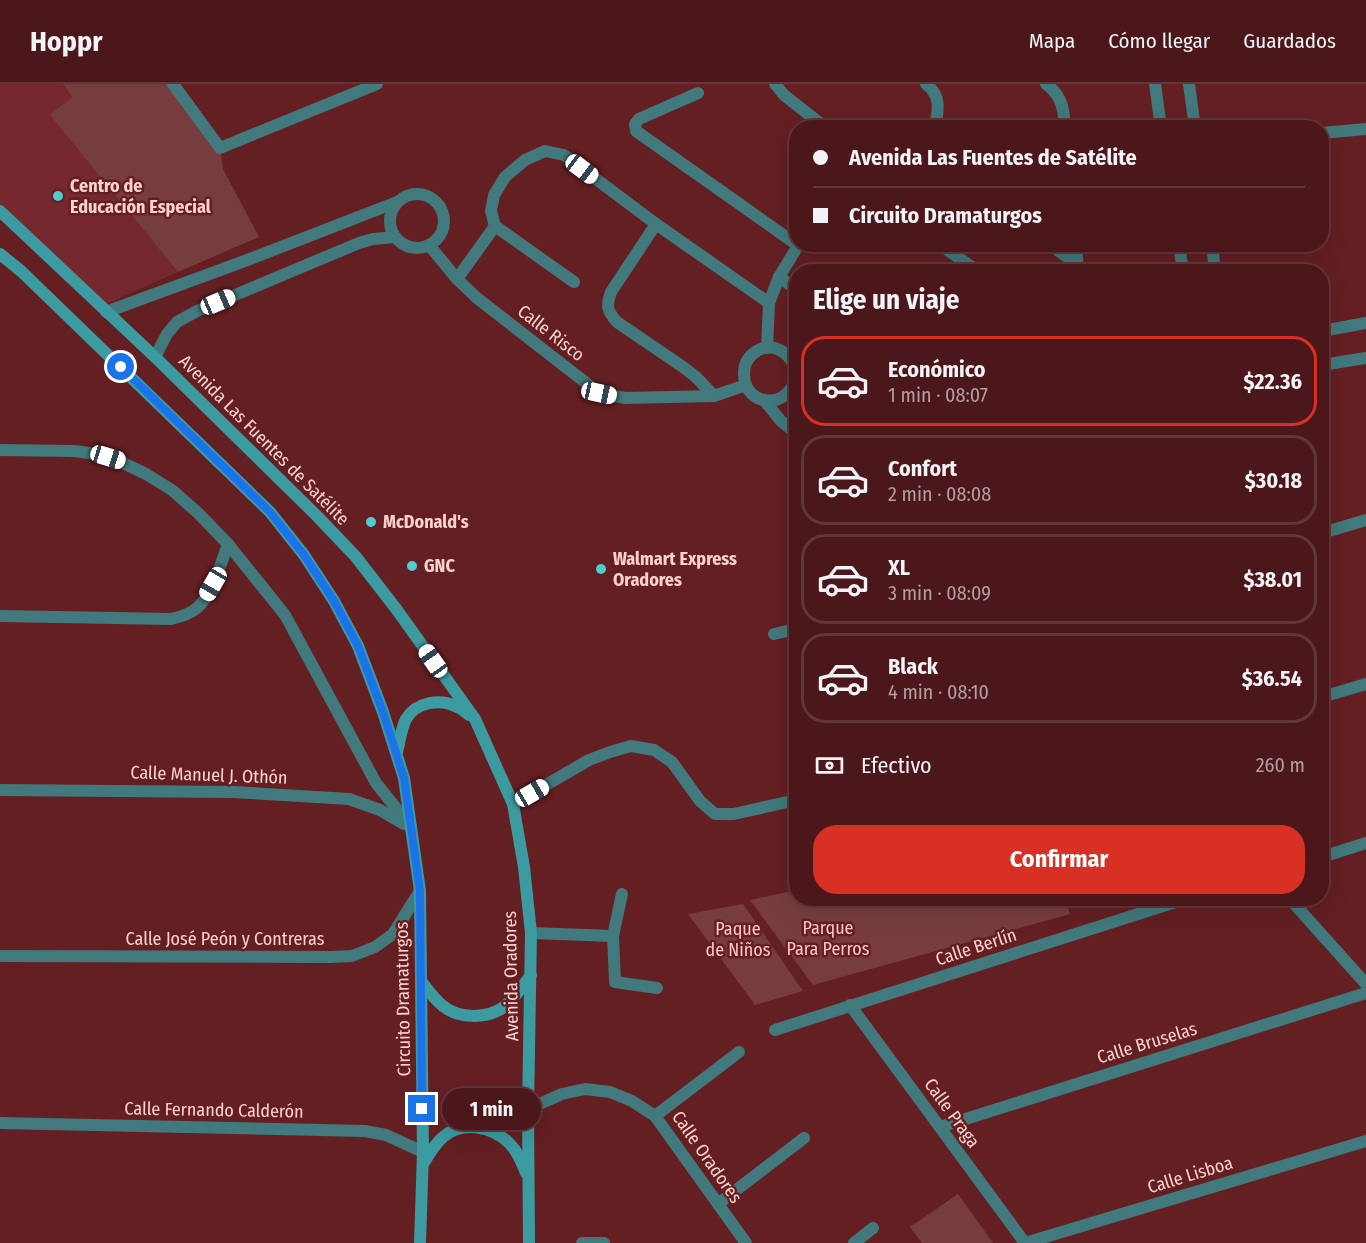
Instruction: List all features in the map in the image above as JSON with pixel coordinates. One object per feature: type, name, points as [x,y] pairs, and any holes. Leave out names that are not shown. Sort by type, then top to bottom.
[{"type":"main road","name":"Avenida Las Fuentes de Satélite","points":[[0,211],[154,357],[356,557],[475,718]]},
{"type":"main road","points":[[0,254],[21,271],[270,512],[297,546],[334,601],[358,646],[397,753]]},
{"type":"main road","points":[[397,753],[407,718],[422,705],[444,702],[458,707],[475,718]]},
{"type":"main road","name":"Avenida Oradores","points":[[475,718],[513,804],[524,867],[531,933],[528,1109],[529,1243]]},
{"type":"main road","name":"Circuito Dramaturgos","points":[[397,753],[404,778],[420,891],[423,1152],[420,1243]]},
{"type":"main road","points":[[422,981],[444,1008],[459,1014],[475,1016],[502,1008],[517,994],[531,975]]},
{"type":"main road","points":[[422,1167],[435,1145],[444,1136],[459,1128],[473,1127],[502,1137],[512,1145],[529,1179]]},
{"type":"street","points":[[173,84],[220,148],[377,84]]},
{"type":"street","points":[[776,84],[783,95],[816,120]]},
{"type":"street","points":[[926,84],[931,88],[939,105],[936,120]]},
{"type":"street","points":[[1046,84],[1059,97],[1064,110],[1065,120]]},
{"type":"street","points":[[1155,84],[1160,120]]},
{"type":"street","points":[[1189,84],[1195,120]]},
{"type":"street","points":[[698,93],[639,119],[635,124],[636,131],[789,239]]},
{"type":"street","points":[[1329,132],[1366,129]]},
{"type":"street","points":[[574,282],[495,226],[490,211],[494,195],[505,177],[525,160],[545,151],[564,155],[656,224],[769,303]]},
{"type":"street","points":[[424,194],[439,205],[444,223],[442,232],[429,246],[410,247],[395,237],[390,219],[392,210],[398,202],[405,196],[424,194]]},
{"type":"street","points":[[106,312],[398,202]]},
{"type":"street","points":[[656,224],[611,292],[607,302],[609,313],[617,322],[696,377],[714,396]]},
{"type":"street","points":[[457,279],[495,226]]},
{"type":"street","points":[[154,357],[177,322],[196,311],[359,243],[395,237]]},
{"type":"street","name":"Calle Risco","points":[[429,246],[457,279],[477,298],[599,393],[625,398],[714,396],[746,385]]},
{"type":"street","points":[[768,348],[769,303],[779,277],[794,252]]},
{"type":"street","points":[[950,252],[968,264]]},
{"type":"street","points":[[1059,252],[1073,264]]},
{"type":"street","points":[[0,263],[21,271]]},
{"type":"street","points":[[779,277],[789,284]]},
{"type":"street","points":[[1329,330],[1366,323]]},
{"type":"street","points":[[789,356],[776,348],[759,350],[752,354],[744,368],[746,385],[756,397],[772,401],[781,399],[789,393]]},
{"type":"street","points":[[1329,364],[1366,358]]},
{"type":"street","points":[[764,400],[789,427]]},
{"type":"street","points":[[0,450],[74,451],[96,454],[119,461],[172,490],[198,513],[228,544],[285,615],[376,783],[411,827]]},
{"type":"street","points":[[1329,530],[1366,520]]},
{"type":"street","points":[[0,616],[171,619],[185,615],[197,608],[206,597],[228,544]]},
{"type":"street","points":[[774,634],[789,631]]},
{"type":"street","points":[[1329,695],[1366,684]]},
{"type":"street","points":[[513,804],[589,760],[631,746],[654,750],[672,762],[700,801],[715,814],[734,814],[789,802]]},
{"type":"street","name":"Calle Manuel J. Othón","points":[[0,790],[234,792],[350,799],[380,810],[411,827]]},
{"type":"street","points":[[1329,855],[1366,843]]},
{"type":"street","name":"Calle José Peón y Contreras","points":[[0,956],[352,956],[375,947],[393,934],[420,891]]},
{"type":"street","points":[[622,894],[613,936],[615,981],[657,988]]},
{"type":"street","name":"Calle Berlín","points":[[775,1030],[1163,906]]},
{"type":"street","points":[[1296,906],[1366,984]]},
{"type":"street","points":[[531,933],[613,936]]},
{"type":"street","name":"Calle Bruselas","points":[[940,1127],[1366,993]]},
{"type":"street","name":"Calle Praga","points":[[850,1005],[1025,1243]]},
{"type":"street","points":[[655,1116],[739,1052]]},
{"type":"street","name":"Calle Oradores","points":[[528,1109],[562,1094],[585,1089],[610,1092],[632,1101],[655,1116],[746,1243]]},
{"type":"street","name":"Calle Fernando Calderón","points":[[0,1123],[365,1131],[386,1135],[423,1152]]},
{"type":"street","points":[[718,1204],[804,1138]]},
{"type":"street","name":"Calle Lisboa","points":[[1025,1243],[1366,1141]]},
{"type":"street","points":[[854,1243],[873,1228]]},
{"type":"street","points":[[582,1243],[604,1243]]},
{"type":"shaded area","name":"Centro de Educación Especial","points":[[0,84],[63,84],[72,97],[51,115],[178,272],[101,306],[0,211]]},
{"type":"green space","points":[[63,84],[173,84],[220,148],[223,169],[259,237],[178,272],[50,115],[72,97]]},
{"type":"green space","name":"Parque Para Perros","points":[[789,892],[789,906],[1067,906],[1070,914],[813,985],[750,900]]},
{"type":"green space","name":"Paque de Niños","points":[[743,904],[803,991],[755,1005],[688,914]]},
{"type":"green space","points":[[958,1194],[993,1243],[922,1243],[910,1227]]},
{"type":"place","name":"Centro de Educación Especial","points":[[58,196]]},
{"type":"place","name":"McDonald's","points":[[371,522]]},
{"type":"place","name":"GNC","points":[[412,566]]},
{"type":"place","name":"Walmart Express Oradores","points":[[601,569]]},
{"type":"route","points":[[121,367],[270,512],[304,555],[334,601],[358,646],[383,712],[404,778],[420,891],[422,1109]]}]
